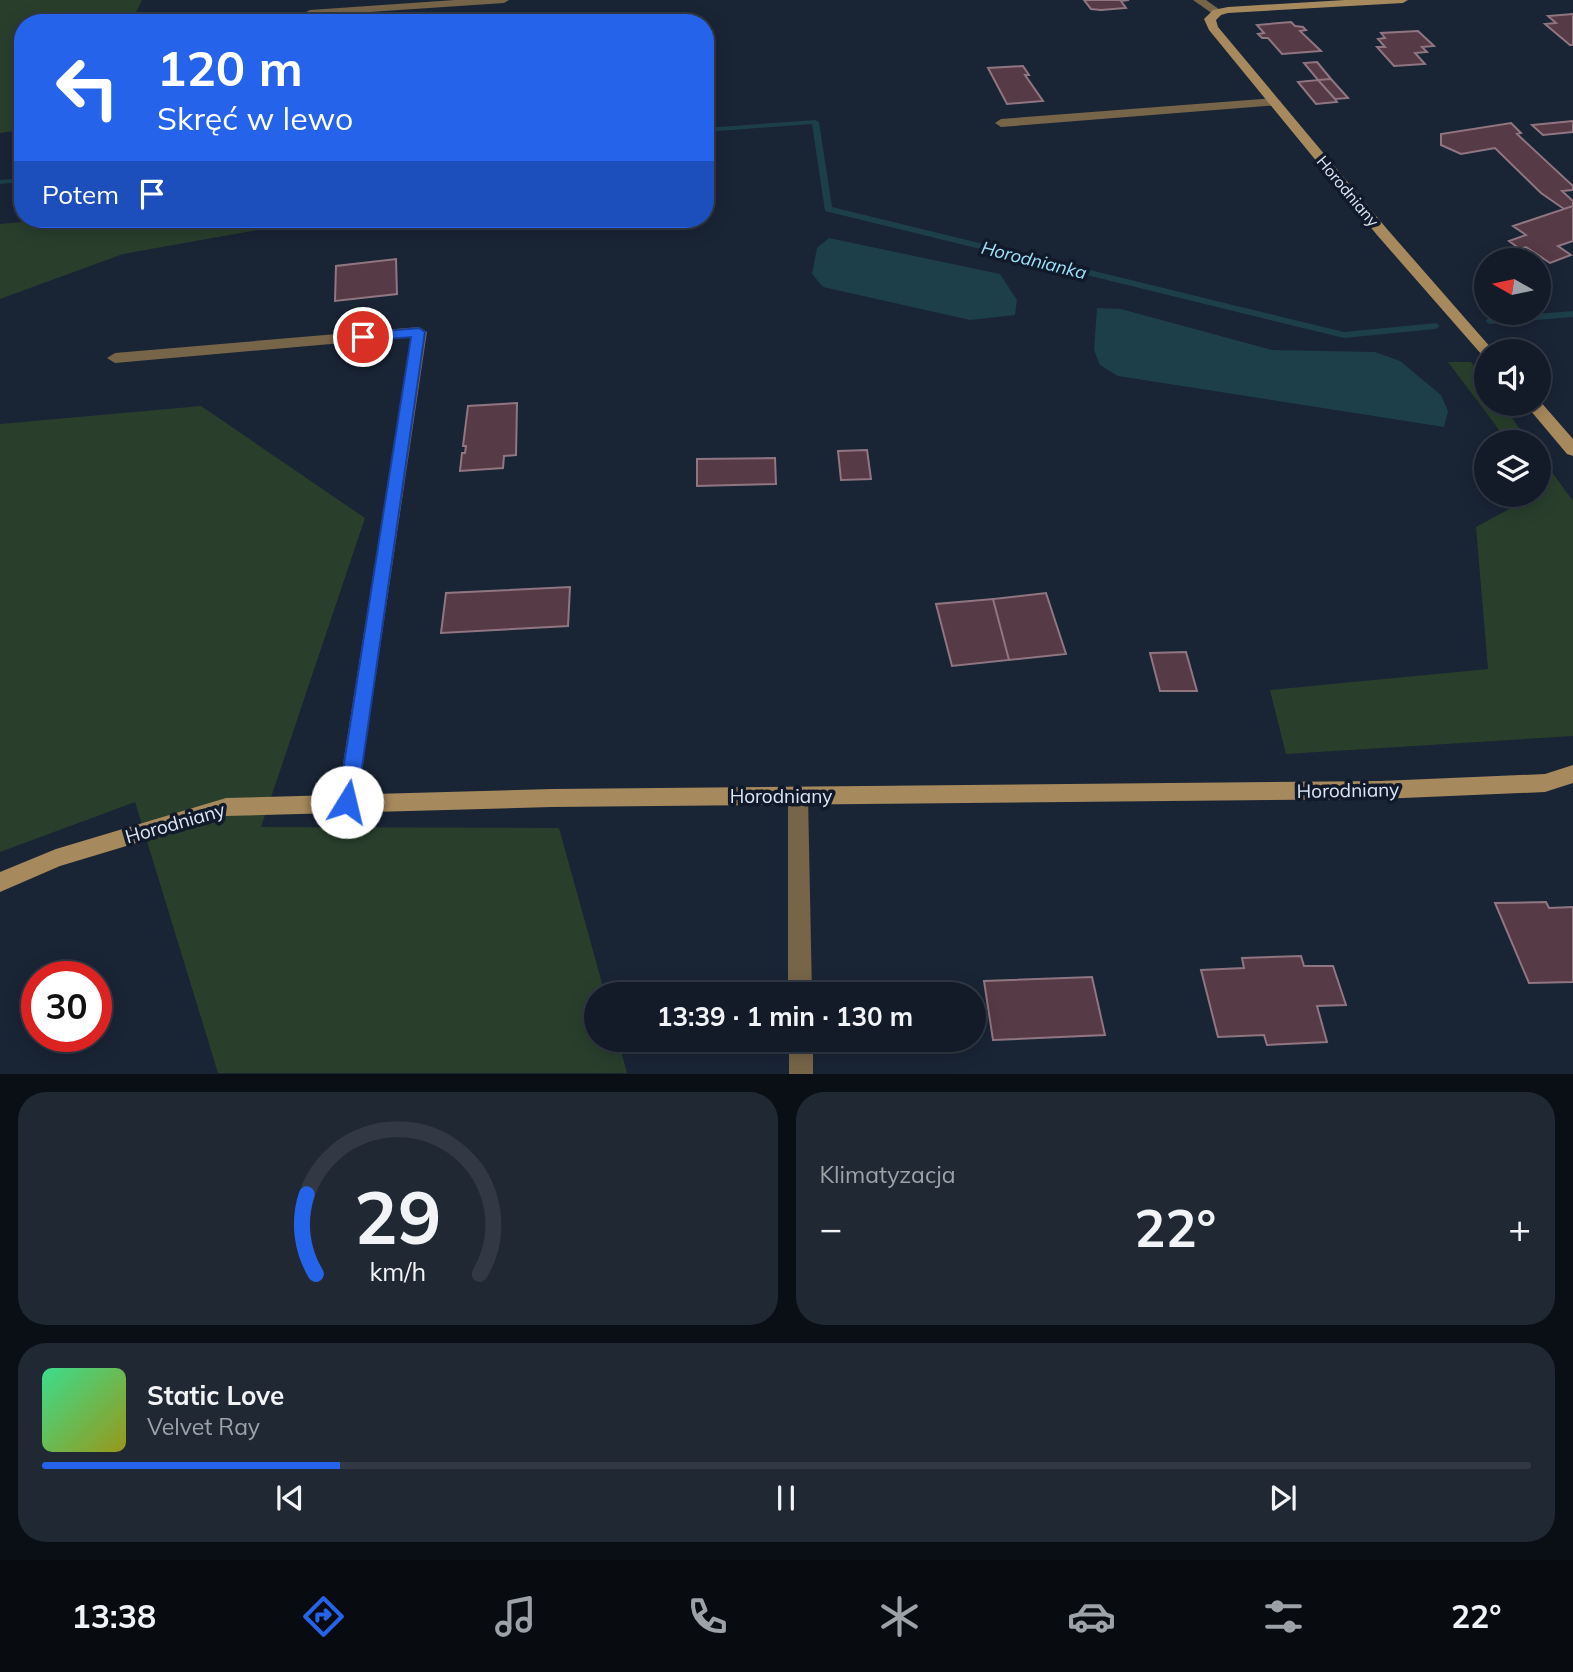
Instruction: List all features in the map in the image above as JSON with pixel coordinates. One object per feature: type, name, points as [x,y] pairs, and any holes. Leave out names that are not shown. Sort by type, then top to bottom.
[{"type":"street","points":[[310,13],[504,0]]},
{"type":"street","points":[[1198,0],[1217,12],[1404,0]]},
{"type":"street","name":"Horodniany","points":[[1217,12],[1210,19],[1213,28],[1382,232],[1476,339]]},
{"type":"street","points":[[1001,123],[1275,102]]},
{"type":"street","points":[[115,358],[419,332],[347,802]]},
{"type":"street","points":[[1543,416],[1573,450]]},
{"type":"street","name":"Horodniany","points":[[0,882],[57,858],[226,807],[347,802],[1380,790],[1545,783],[1573,774]]},
{"type":"street","points":[[798,796],[800,982]]},
{"type":"street","points":[[801,1052],[801,1073]]},
{"type":"green space","points":[[0,0],[142,0],[135,14],[14,14],[14,131],[0,133]]},
{"type":"green space","points":[[14,223],[14,228],[269,228],[123,254],[0,299],[0,224]]},
{"type":"green space","points":[[1448,362],[1471,362],[1474,366],[1474,397]]},
{"type":"green space","points":[[201,406],[365,518],[261,827],[559,828],[602,982],[584,982],[584,1052],[621,1052],[627,1073],[218,1073],[135,802],[0,852],[0,424]]},
{"type":"green space","points":[[1489,416],[1511,416],[1521,430],[1499,430]]},
{"type":"green space","points":[[1551,471],[1573,501],[1573,736],[1286,754],[1270,690],[1488,669],[1476,527],[1513,507],[1551,507]]},
{"type":"water","points":[[829,238],[1000,274],[1017,300],[1015,315],[970,320],[823,287],[812,274],[817,248]]},
{"type":"water","points":[[1097,308],[1121,309],[1272,350],[1375,352],[1400,361],[1441,395],[1448,411],[1444,427],[1118,376],[1100,365],[1094,350]]},
{"type":"building","points":[[1084,0],[1129,0],[1121,1],[1126,8],[1101,10],[1091,9]]},
{"type":"building","points":[[1573,14],[1573,45],[1570,45],[1545,24],[1556,23],[1548,16]]},
{"type":"building","points":[[1291,22],[1295,26],[1303,27],[1306,30],[1300,31],[1321,51],[1282,54],[1268,38],[1262,38],[1258,34],[1264,33],[1257,25]]},
{"type":"building","points":[[1418,31],[1434,46],[1422,47],[1427,52],[1415,53],[1425,64],[1394,66],[1377,47],[1385,47],[1378,39],[1385,38],[1381,33]]},
{"type":"building","points":[[1317,62],[1331,79],[1318,80],[1304,63]]},
{"type":"building","points":[[1023,66],[1029,75],[1025,75],[1043,101],[1007,104],[988,68]]},
{"type":"building","points":[[1331,79],[1348,98],[1335,99],[1318,80]]},
{"type":"building","points":[[1318,80],[1337,102],[1316,104],[1298,82]]},
{"type":"building","points":[[1573,121],[1573,132],[1543,135],[1532,125]]},
{"type":"building","points":[[1511,123],[1521,133],[1517,134],[1573,186],[1573,190],[1562,191],[1573,201],[1573,206],[1564,209],[1541,193],[1495,148],[1461,154],[1441,145],[1441,134]]},
{"type":"building","points":[[1573,206],[1573,241],[1558,246],[1571,255],[1551,263],[1551,248],[1519,248],[1509,241],[1526,235],[1513,226]]},
{"type":"building","points":[[396,259],[397,294],[335,301],[336,266]]},
{"type":"building","points":[[517,403],[516,455],[504,456],[503,468],[460,471],[462,453],[465,453],[466,446],[463,446],[468,406]]},
{"type":"building","points":[[867,450],[871,479],[841,480],[838,451]]},
{"type":"building","points":[[775,458],[776,484],[697,486],[697,459]]},
{"type":"building","points":[[570,587],[568,626],[441,633],[446,593]]},
{"type":"building","points":[[1046,593],[1066,654],[1009,660],[993,599]]},
{"type":"building","points":[[993,599],[1009,660],[952,666],[936,604]]},
{"type":"building","points":[[1186,652],[1197,691],[1160,691],[1150,653]]},
{"type":"building","points":[[1546,902],[1549,908],[1573,907],[1573,982],[1529,983],[1495,903]]},
{"type":"building","points":[[1301,956],[1304,966],[1333,966],[1346,1005],[1317,1006],[1327,1042],[1267,1045],[1264,1035],[1218,1037],[1201,970],[1244,968],[1242,958]]},
{"type":"building","points":[[1092,977],[1105,1035],[993,1040],[984,981]]},
{"type":"waterway","name":"Horodnianka","points":[[714,129],[815,122],[828,209],[1344,335],[1436,326]]},
{"type":"waterway","name":"Horodnianka","points":[[0,182],[14,181]]},
{"type":"waterway","name":"Horodnianka","points":[[1551,316],[1573,314]]},
{"type":"route","points":[[347,802],[419,332],[363,337]]}]
